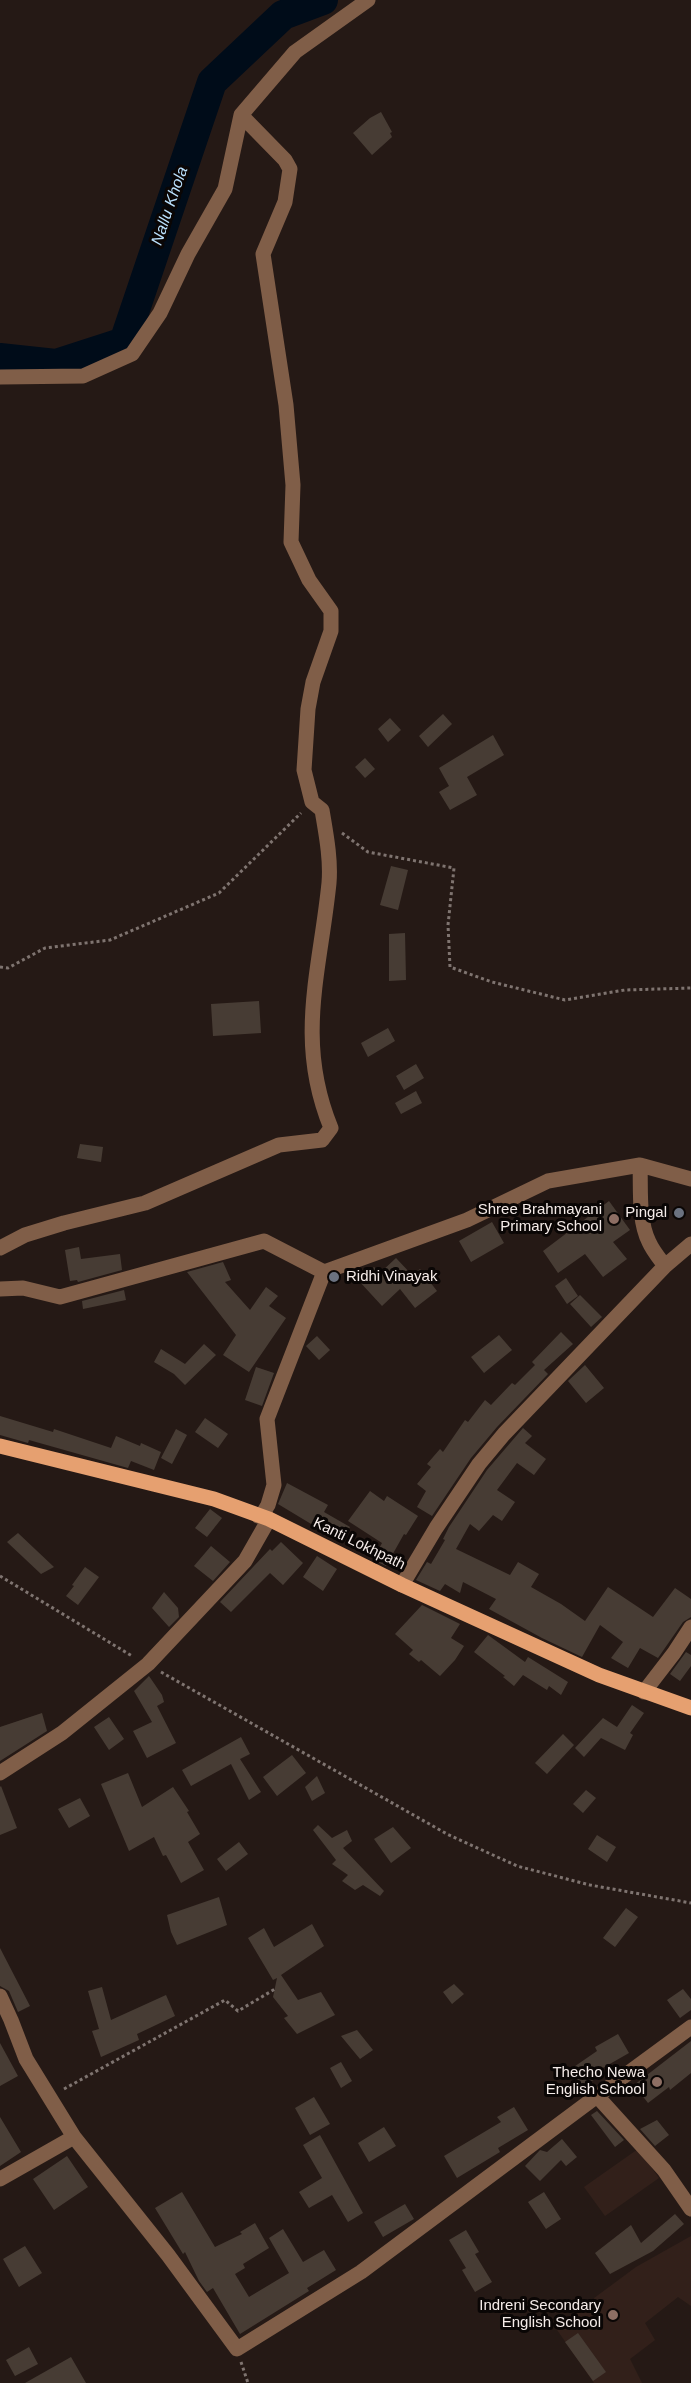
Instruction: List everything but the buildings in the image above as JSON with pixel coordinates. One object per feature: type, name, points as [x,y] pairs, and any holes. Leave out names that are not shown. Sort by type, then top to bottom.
[{"type":"main road","name":"Kanti Lokhpath","points":[[0,1446],[214,1499],[263,1518],[402,1585],[599,1675],[691,1708]]},
{"type":"street","points":[[0,377],[83,376],[132,354],[160,313],[188,254],[225,189],[241,115],[295,52],[369,0]]},
{"type":"street","points":[[0,1248],[25,1235],[145,1203],[279,1145],[322,1140],[331,1128],[321,1103],[313,1062],[312,997],[329,881],[328,844],[304,770],[308,709],[313,682],[331,631],[331,611],[309,580],[291,542],[294,485],[286,405],[263,254],[285,202],[290,169],[285,160],[241,115]]},
{"type":"street","points":[[640,1166],[645,1229],[648,1240],[665,1266]]},
{"type":"street","points":[[0,1289],[22,1288],[60,1297],[264,1241],[324,1272],[467,1220],[548,1181],[640,1166],[691,1179]]},
{"type":"street","points":[[402,1585],[436,1528],[485,1456],[665,1266],[691,1244]]},
{"type":"street","points":[[0,1773],[62,1733],[148,1664],[245,1561],[274,1485],[267,1419],[324,1272]]},
{"type":"street","points":[[644,1692],[675,1653],[691,1627]]},
{"type":"street","points":[[0,1996],[26,2060],[74,2137],[168,2255],[237,2349],[360,2272],[691,2027]]},
{"type":"street","points":[[597,2096],[664,2170],[691,2209]]},
{"type":"street","points":[[0,2179],[74,2137]]},
{"type":"path","points":[[0,966],[8,968],[45,948],[110,940],[219,893],[317,806],[326,820],[369,852],[454,868],[448,925],[450,967],[492,982],[565,1000],[625,990],[691,988]]},
{"type":"path","points":[[0,1576],[148,1664],[447,1834],[517,1866],[590,1885],[691,1903]]},
{"type":"path","points":[[49,2098],[225,2000],[238,2011],[275,1989]]},
{"type":"path","points":[[237,2349],[248,2383]]},
{"type":"shaded area","points":[[638,2149],[659,2178],[605,2216],[584,2187]]},
{"type":"shaded area","name":"Indreni Secondary English School","points":[[691,2236],[691,2306],[678,2297],[645,2323],[655,2340],[630,2359],[642,2383],[594,2383],[555,2327],[636,2267]]},
{"type":"waterway","name":"Nallu Khola","points":[[0,358],[56,364],[124,342],[212,82],[283,15],[323,0]]},
{"type":"place","name":"Pingal","points":[[679,1213]]},
{"type":"place","name":"Shree Brahmayani Primary School","points":[[614,1219]]},
{"type":"place","name":"Ridhi Vinayak","points":[[334,1277]]},
{"type":"place","name":"Thecho Newa English School","points":[[657,2082]]},
{"type":"place","name":"Indreni Secondary English School","points":[[613,2315]]}]
